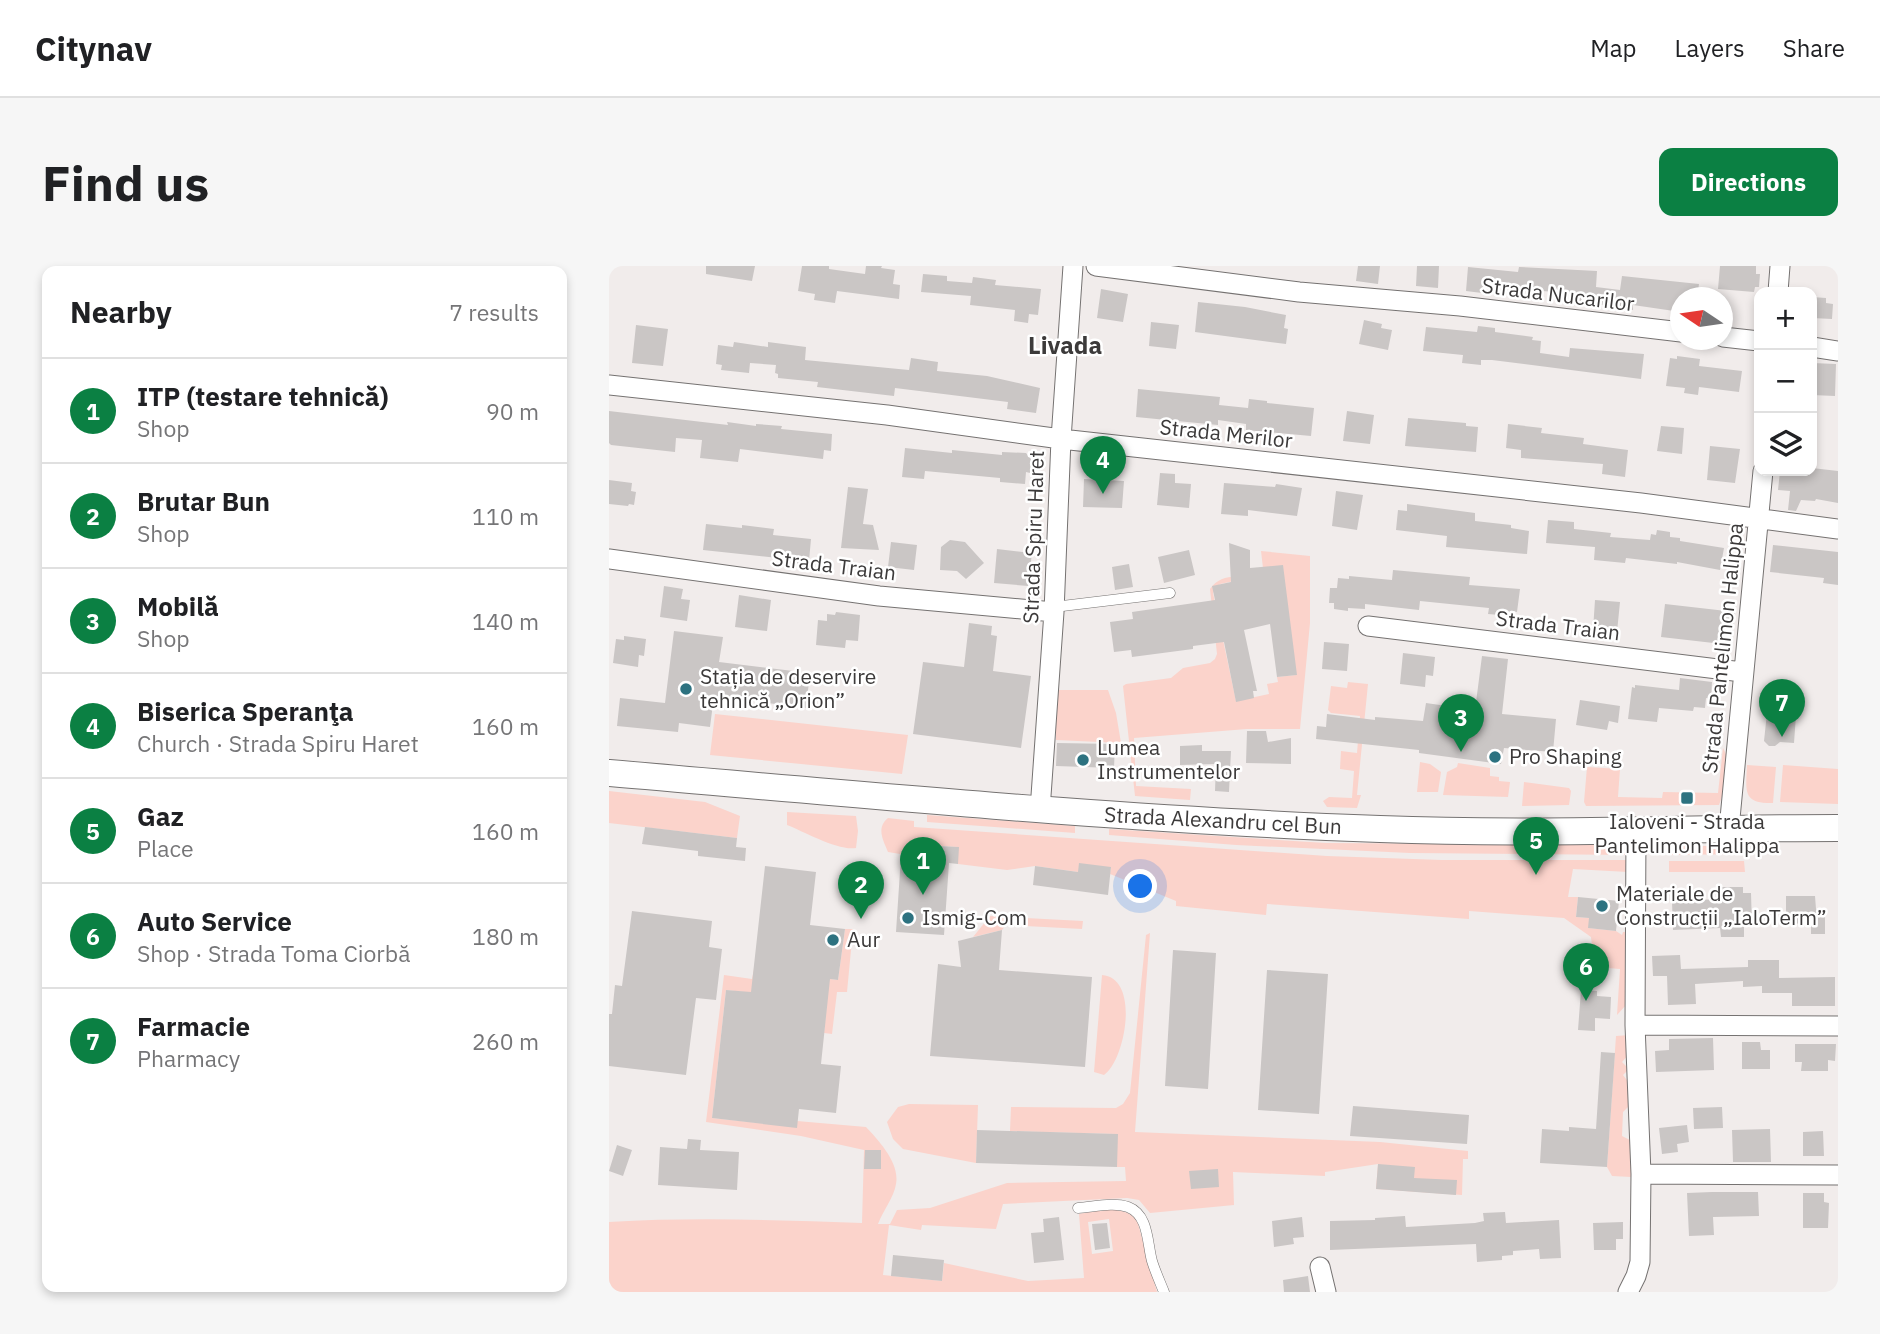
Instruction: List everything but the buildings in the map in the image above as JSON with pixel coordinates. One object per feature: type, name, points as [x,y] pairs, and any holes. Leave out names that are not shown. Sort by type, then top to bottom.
[{"type":"main road","name":"Strada Alexandru cel Bun","points":[[609,774],[1039,810],[1385,829],[1838,828]]},
{"type":"street","name":"Strada Spiru Haret","points":[[1039,810],[1054,610],[1061,439],[1073,266]]},
{"type":"street","name":"Strada Nucarilor","points":[[1096,266],[1299,292],[1460,306],[1670,331]]},
{"type":"street","points":[[1778,287],[1780,266]]},
{"type":"street","points":[[1733,338],[1754,340]]},
{"type":"street","points":[[1817,348],[1838,351]]},
{"type":"street","name":"Strada Merilor","points":[[609,385],[887,415],[1061,439],[1641,503],[1838,529]]},
{"type":"street","name":"Strada Pantelimon Halippa","points":[[1728,829],[1762,476]]},
{"type":"street","name":"Strada Traian","points":[[609,559],[879,596],[1054,610]]},
{"type":"street","name":"Strada Traian","points":[[1368,626],[1742,672]]},
{"type":"street","points":[[1628,1292],[1640,1262],[1641,1174],[1635,1025],[1636,830]]},
{"type":"street","points":[[1635,1025],[1838,1026]]},
{"type":"street","points":[[1641,1174],[1838,1175]]},
{"type":"street","points":[[1320,1267],[1326,1292]]},
{"type":"lane","points":[[1054,610],[1170,593]]},
{"type":"lane","points":[[1078,1208],[1119,1205],[1139,1213],[1164,1292]]},
{"type":"shaded area","points":[[1261,551],[1310,556],[1310,623],[1300,729],[1247,729],[1134,738],[1136,786],[1191,789],[1190,800],[1135,796],[1123,686],[1171,678],[1183,668],[1210,663],[1215,659],[1217,654],[1210,589],[1218,581],[1232,577],[1249,578],[1220,584],[1213,593],[1236,701],[1269,694],[1267,684],[1278,682],[1277,677],[1296,675],[1266,594]]},
{"type":"shaded area","points":[[1348,682],[1368,684],[1357,795],[1361,795],[1357,808],[1327,807],[1323,801],[1329,797],[1352,798],[1354,771],[1340,769],[1341,751],[1357,753],[1360,716],[1331,713],[1328,710],[1331,686],[1347,688]]},
{"type":"shaded area","points":[[1055,690],[1108,690],[1116,713],[1121,743],[1056,740],[1056,733],[1053,733]]},
{"type":"shaded area","points":[[715,714],[908,735],[902,774],[710,755]]},
{"type":"shaded area","points":[[1723,748],[1728,769],[1719,805],[1586,806],[1584,802],[1587,767],[1620,769],[1618,797],[1662,798],[1663,792],[1718,793]]},
{"type":"shaded area","points":[[1420,762],[1430,764],[1441,772],[1438,792],[1417,792]]},
{"type":"shaded area","points":[[1458,763],[1490,768],[1490,776],[1499,777],[1499,781],[1510,782],[1508,797],[1443,795],[1447,772],[1457,767]]},
{"type":"shaded area","points":[[1747,765],[1776,767],[1773,803],[1756,801],[1748,794]]},
{"type":"shaded area","points":[[1783,765],[1838,769],[1838,804],[1780,802]]},
{"type":"shaded area","points":[[1524,782],[1569,788],[1569,805],[1522,806]]},
{"type":"shaded area","points":[[609,791],[705,802],[740,816],[737,838],[609,823]]},
{"type":"shaded area","points":[[787,812],[856,816],[856,848],[831,844],[787,825]]},
{"type":"shaded area","points":[[927,815],[1075,826],[1075,833],[927,822]]},
{"type":"shaded area","points":[[888,818],[914,821],[914,827],[1327,856],[1442,860],[1629,860],[1628,872],[1573,869],[1568,897],[1578,897],[1576,917],[1589,918],[1589,928],[1616,931],[1622,935],[1623,932],[1628,932],[1627,1004],[1617,1015],[1620,969],[1595,967],[1591,937],[1564,918],[1469,911],[1469,919],[1267,904],[1266,915],[1176,906],[1176,901],[1110,874],[1111,867],[1078,872],[1035,866],[1007,870],[958,864],[958,847],[920,845],[918,857],[888,852],[881,830]]},
{"type":"shaded area","points":[[1109,829],[1326,843],[1620,845],[1625,847],[1629,855],[1410,853],[1236,845],[1109,835]]},
{"type":"shaded area","points":[[1672,846],[1743,846],[1743,854],[1672,855]]},
{"type":"shaded area","points":[[1669,861],[1744,861],[1745,872],[1669,872]]},
{"type":"shaded area","points":[[990,916],[1083,921],[1082,929],[1006,925],[1002,930],[973,937]]},
{"type":"shaded area","points":[[845,929],[853,929],[847,992],[837,992],[832,1034],[824,1033],[827,1001],[726,990],[712,1118],[796,1127],[797,1121],[866,1127],[892,1160],[896,1176],[893,1194],[878,1224],[890,1224],[897,1210],[930,1208],[1007,1183],[1126,1181],[1125,1167],[1117,1167],[1117,1134],[1010,1131],[1011,1107],[1116,1108],[1123,1104],[1130,1093],[1146,935],[1150,933],[1135,1132],[1380,1142],[1468,1151],[1468,1159],[1463,1159],[1462,1195],[1376,1189],[1378,1164],[1325,1172],[1325,1176],[1233,1172],[1234,1205],[1150,1213],[1139,1200],[1127,1198],[1003,1204],[996,1229],[922,1225],[921,1230],[889,1225],[883,1275],[942,1281],[944,1263],[1028,1281],[1084,1278],[1079,1214],[1118,1210],[1137,1220],[1157,1292],[609,1292],[609,1222],[704,1219],[862,1223],[864,1150],[801,1136],[706,1122],[724,975],[752,979],[754,969],[838,980]],"holes":[[[1109,1219],[1113,1251],[1092,1254],[1088,1222]]]},
{"type":"shaded area","points":[[1102,975],[1114,980],[1122,990],[1125,1004],[1123,1038],[1112,1067],[1104,1075],[1094,1072]]},
{"type":"shaded area","points":[[1630,1035],[1631,1052],[1622,1062],[1629,1069],[1623,1075],[1630,1084],[1629,1106],[1623,1112],[1622,1136],[1632,1141],[1633,1172],[1631,1177],[1612,1176],[1607,1167],[1616,1036]]},
{"type":"shaded area","points":[[909,1104],[978,1105],[976,1163],[903,1149],[893,1139],[887,1122],[898,1107]]},
{"type":"place","name":"Biserica Speranţa","points":[[1103,494]]},
{"type":"place","name":"Stația de deservire tehnică „Orion”","points":[[686,689]]},
{"type":"place","name":"Farmacie","points":[[1782,737]]},
{"type":"place","name":"Mobilă","points":[[1461,752]]},
{"type":"place","name":"Pro Shaping","points":[[1495,757]]},
{"type":"place","name":"Lumea Instrumentelor","points":[[1083,760]]},
{"type":"place","name":"Ialoveni - Strada Pantelimon Halippa","points":[[1687,798]]},
{"type":"place","name":"Gaz","points":[[1536,875]]},
{"type":"place","name":"ITP (testare tehnică)","points":[[923,895]]},
{"type":"place","name":"Materiale de Construcții „IaloTerm”","points":[[1602,906]]},
{"type":"place","name":"Ismig-Com","points":[[908,918]]},
{"type":"place","name":"Brutar Bun","points":[[861,919]]},
{"type":"place","name":"Aur","points":[[833,940]]},
{"type":"place","name":"Auto Service","points":[[1586,1001]]},
{"type":"district","name":"Livada","points":[[1065,346]]}]
